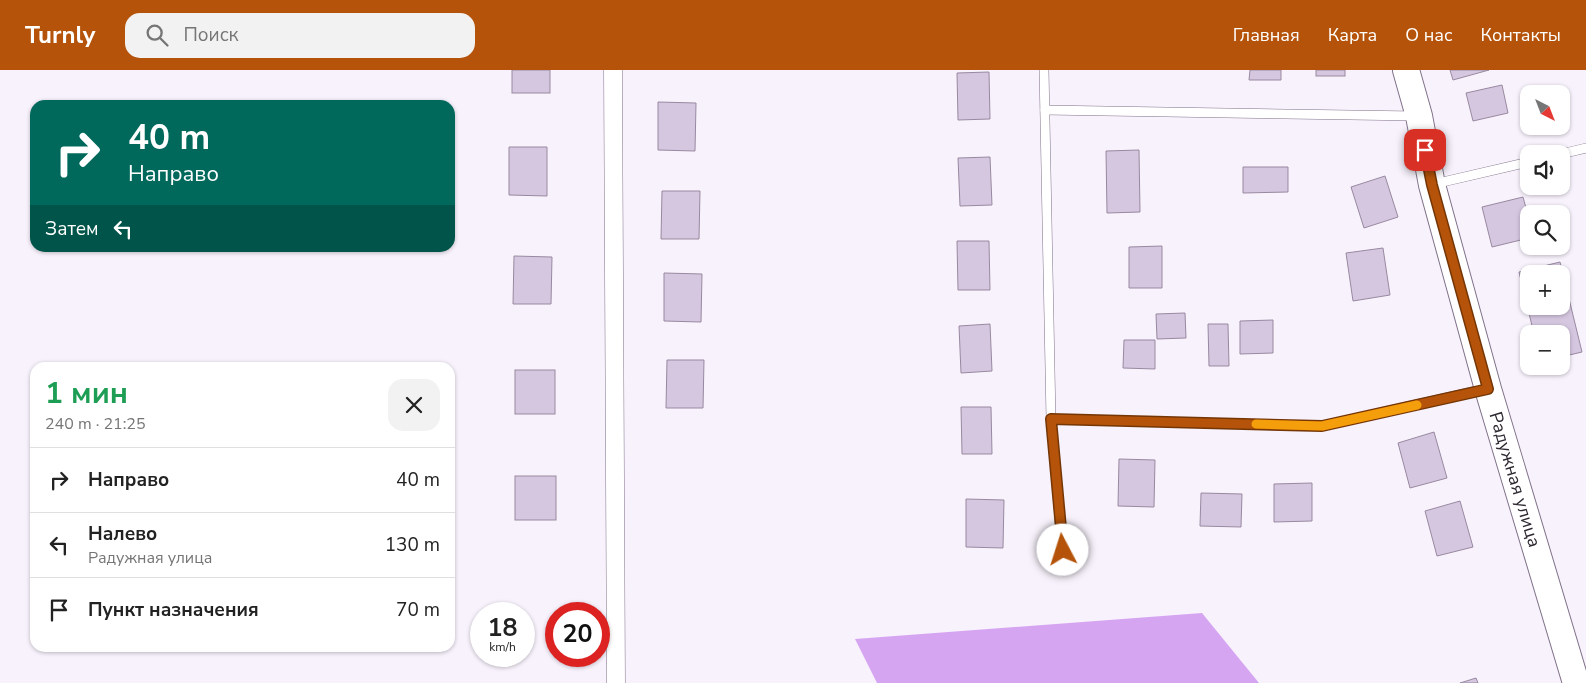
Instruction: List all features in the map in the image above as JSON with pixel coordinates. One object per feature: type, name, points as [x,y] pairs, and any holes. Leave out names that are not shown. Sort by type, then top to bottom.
[{"type":"street","points":[[613,70],[616,683]]},
{"type":"street","name":"Радужная улица","points":[[1406,70],[1418,116],[1432,185],[1488,389],[1576,683]]},
{"type":"lane","points":[[1044,70],[1051,419],[1064,569]]},
{"type":"lane","points":[[1045,110],[1418,116]]},
{"type":"lane","points":[[1570,152],[1586,148]]},
{"type":"lane","points":[[1432,185],[1520,164]]},
{"type":"lane","points":[[1051,419],[1322,426],[1488,389]]},
{"type":"shaded area","points":[[1202,613],[1259,683],[877,683],[855,639]]},
{"type":"building","points":[[512,70],[550,70],[550,93],[512,93]]},
{"type":"building","points":[[1250,70],[1281,70],[1281,80],[1249,80]]},
{"type":"building","points":[[1316,70],[1345,70],[1345,76],[1316,76]]},
{"type":"building","points":[[1450,70],[1489,70],[1453,80]]},
{"type":"building","points":[[989,72],[990,119],[958,120],[957,73]]},
{"type":"building","points":[[1502,85],[1508,113],[1473,121],[1466,93]]},
{"type":"building","points":[[658,102],[696,103],[695,151],[658,150]]},
{"type":"building","points":[[509,147],[547,147],[547,196],[509,195]]},
{"type":"building","points":[[1139,150],[1140,212],[1107,213],[1106,151]]},
{"type":"building","points":[[990,157],[992,205],[960,206],[958,158]]},
{"type":"building","points":[[1243,167],[1288,167],[1288,192],[1243,193]]},
{"type":"building","points":[[1385,176],[1398,217],[1364,228],[1351,187]]},
{"type":"building","points":[[662,191],[700,191],[699,239],[661,239]]},
{"type":"building","points":[[1523,197],[1525,205],[1520,205],[1520,240],[1492,247],[1482,207]]},
{"type":"building","points":[[957,241],[989,241],[990,290],[958,290]]},
{"type":"building","points":[[1162,246],[1162,288],[1129,288],[1129,247]]},
{"type":"building","points":[[1383,248],[1390,295],[1353,301],[1346,253]]},
{"type":"building","points":[[514,256],[552,257],[551,304],[513,304]]},
{"type":"building","points":[[1560,262],[1561,265],[1548,265]]},
{"type":"building","points":[[664,273],[702,274],[701,322],[664,321]]},
{"type":"building","points":[[1570,303],[1582,352],[1570,355],[1570,325],[1532,325],[1529,315],[1570,315]]},
{"type":"building","points":[[1185,313],[1186,338],[1157,339],[1156,314]]},
{"type":"building","points":[[1273,320],[1273,353],[1240,354],[1240,321]]},
{"type":"building","points":[[990,324],[992,371],[961,373],[959,326]]},
{"type":"building","points":[[1208,324],[1228,324],[1229,366],[1209,366]]},
{"type":"building","points":[[1124,340],[1155,340],[1155,369],[1123,368]]},
{"type":"building","points":[[667,360],[704,360],[703,408],[666,408]]},
{"type":"building","points":[[515,370],[555,370],[555,414],[515,414]]},
{"type":"building","points":[[961,407],[991,407],[992,454],[962,454]]},
{"type":"building","points":[[1434,432],[1447,478],[1410,488],[1398,443]]},
{"type":"building","points":[[1119,459],[1155,460],[1154,507],[1118,506]]},
{"type":"building","points":[[515,476],[556,476],[556,520],[515,520]]},
{"type":"building","points":[[1312,483],[1312,521],[1274,522],[1274,484]]},
{"type":"building","points":[[1201,493],[1242,494],[1241,527],[1200,526]]},
{"type":"building","points":[[966,499],[1004,500],[1003,548],[966,547]]},
{"type":"building","points":[[1460,501],[1473,547],[1437,556],[1425,511]]},
{"type":"building","points":[[1476,678],[1478,683],[1460,683]]},
{"type":"slow traffic","points":[[1256,424],[1322,426],[1417,405]]},
{"type":"route","points":[[1063,550],[1051,419],[1322,426],[1488,389],[1432,185],[1425,150]]}]
